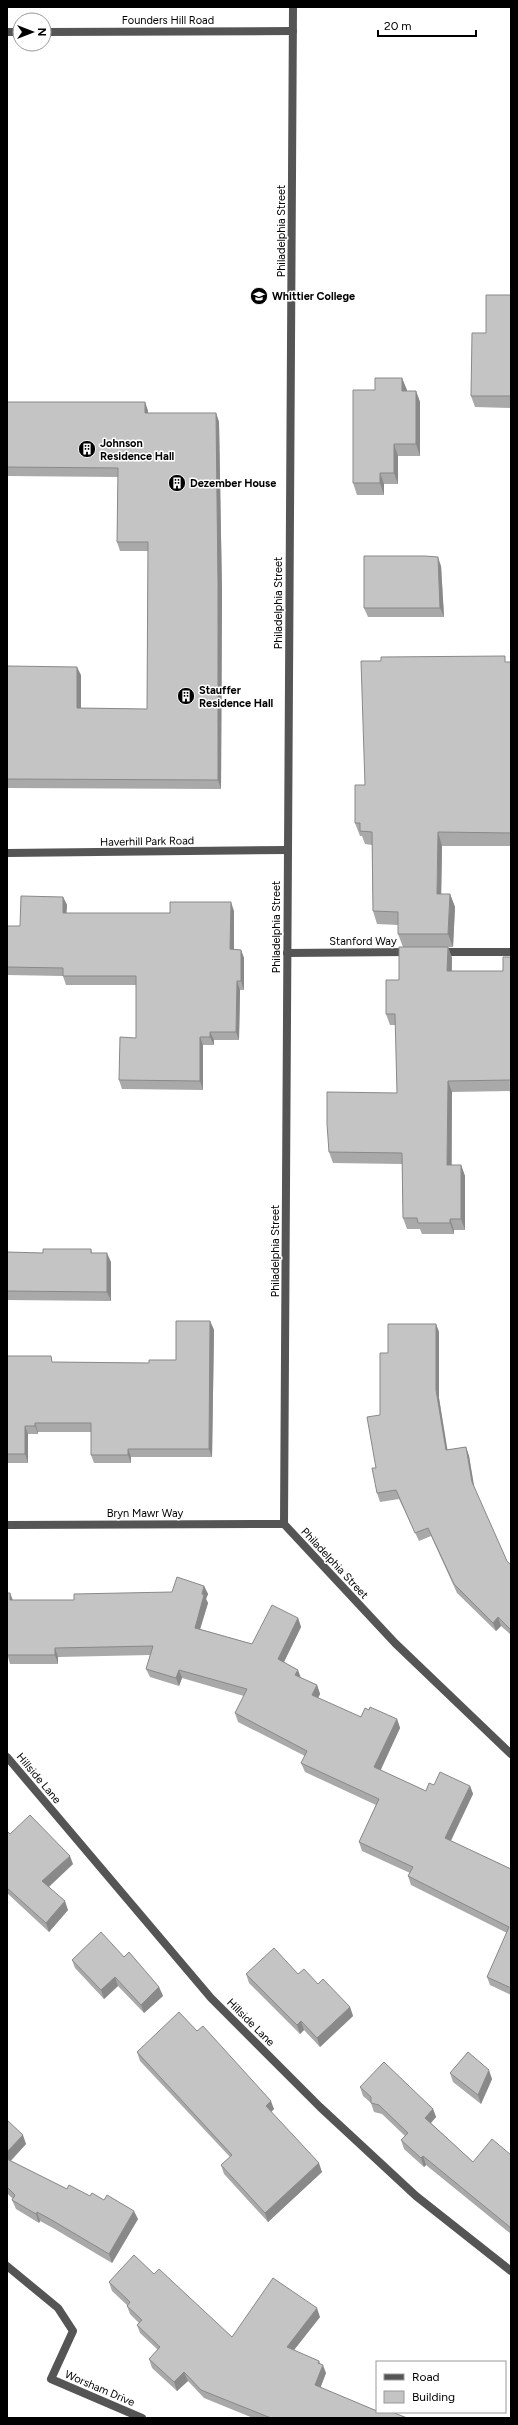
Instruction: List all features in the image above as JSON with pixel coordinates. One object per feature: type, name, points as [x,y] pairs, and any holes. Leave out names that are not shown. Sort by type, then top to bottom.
[{"type":"street","name":"Philadelphia Street","points":[[293,7],[284,1524],[395,1643],[511,1754]]},
{"type":"street","name":"Founders Hill Road","points":[[52,32],[293,31]]},
{"type":"street","name":"Haverhill Park Road","points":[[7,853],[288,850]]},
{"type":"street","name":"Stanford Way","points":[[287,953],[415,952]]},
{"type":"street","points":[[431,952],[511,952]]},
{"type":"street","name":"Bryn Mawr Way","points":[[7,1525],[284,1524]]},
{"type":"street","name":"Hillside Lane","points":[[7,1757],[211,1998],[320,2107],[416,2196],[511,2271]]},
{"type":"street","name":"Worsham Drive","points":[[7,2266],[58,2308],[73,2331],[51,2379],[142,2418]]},
{"type":"building","points":[[486,295],[511,295],[511,396],[471,396],[472,333],[486,333]]},
{"type":"building","points":[[375,378],[402,378],[402,391],[416,391],[416,444],[394,444],[394,473],[380,473],[380,483],[353,483],[353,390],[375,390]]},
{"type":"building","points":[[7,402],[145,402],[145,413],[216,413],[218,780],[7,779],[7,666],[77,667],[77,708],[147,709],[148,542],[117,542],[118,468],[7,467]]},
{"type":"building","points":[[364,556],[438,557],[440,608],[364,608]]},
{"type":"building","points":[[505,656],[505,662],[511,662],[511,833],[438,832],[437,894],[450,894],[448,934],[398,934],[398,912],[373,911],[372,832],[360,831],[360,823],[355,823],[355,785],[365,785],[361,661],[381,661],[381,657]]},
{"type":"building","points":[[21,896],[63,897],[63,913],[170,913],[170,902],[231,902],[230,949],[241,950],[241,981],[237,981],[236,1032],[210,1032],[210,1037],[200,1037],[200,1081],[119,1080],[120,1037],[136,1038],[136,976],[63,976],[63,968],[7,967],[7,926],[20,926]]},
{"type":"building","points":[[399,947],[448,947],[447,971],[503,971],[503,957],[511,957],[511,1109],[510,1080],[448,1081],[447,1165],[461,1165],[461,1219],[450,1219],[450,1223],[418,1223],[417,1218],[403,1218],[402,1153],[329,1152],[327,1092],[397,1093],[395,1014],[386,1014],[386,980],[399,980]]},
{"type":"building","points":[[43,1249],[91,1249],[91,1253],[107,1253],[107,1292],[7,1291],[7,1252],[43,1253]]},
{"type":"building","points":[[176,1321],[210,1321],[209,1449],[128,1449],[128,1455],[91,1455],[91,1423],[35,1423],[35,1426],[25,1426],[25,1454],[7,1454],[7,1356],[51,1356],[52,1362],[149,1363],[149,1360],[176,1360]]},
{"type":"building","points":[[388,1324],[436,1324],[436,1390],[446,1450],[466,1447],[472,1482],[507,1561],[511,1565],[511,1630],[498,1617],[493,1623],[454,1584],[428,1528],[415,1533],[396,1490],[377,1493],[372,1468],[376,1468],[367,1417],[380,1415],[380,1353],[388,1353]]},
{"type":"building","points":[[177,1577],[204,1586],[202,1594],[204,1595],[195,1628],[252,1644],[272,1605],[298,1618],[278,1659],[298,1670],[295,1675],[317,1685],[312,1695],[361,1717],[365,1708],[369,1710],[370,1707],[397,1719],[374,1767],[426,1791],[429,1783],[434,1785],[440,1772],[470,1786],[445,1838],[511,1869],[511,1988],[487,1977],[509,1927],[408,1876],[413,1867],[359,1842],[379,1799],[301,1763],[307,1751],[235,1713],[247,1689],[179,1670],[176,1678],[146,1669],[153,1646],[55,1648],[55,1655],[7,1655],[7,1593],[10,1593],[10,1600],[74,1600],[74,1594],[172,1592]]},
{"type":"building","points":[[30,1815],[70,1856],[42,1881],[65,1901],[46,1923],[7,1888],[7,1831],[10,1834]]},
{"type":"building","points":[[101,1932],[124,1957],[129,1952],[159,1987],[141,2005],[115,1977],[101,1990],[72,1960]]},
{"type":"building","points":[[274,1948],[298,1974],[304,1969],[318,1984],[323,1979],[350,2007],[317,2038],[301,2021],[297,2025],[246,1974]]},
{"type":"building","points":[[179,2012],[197,2031],[203,2026],[271,2101],[266,2106],[319,2163],[265,2213],[221,2165],[232,2155],[137,2052]]},
{"type":"building","points":[[468,2052],[489,2070],[478,2095],[450,2073]]},
{"type":"building","points":[[384,2062],[433,2109],[425,2118],[473,2162],[492,2139],[511,2155],[511,2228],[423,2156],[421,2158],[401,2140],[408,2133],[379,2105],[371,2103],[371,2097],[360,2087]]},
{"type":"building","points":[[7,2120],[23,2135],[7,2152]]},
{"type":"building","points":[[7,2159],[67,2189],[69,2185],[90,2196],[92,2193],[104,2200],[107,2195],[134,2211],[109,2254],[50,2219],[37,2212],[36,2214],[12,2200],[15,2195],[7,2187]]},
{"type":"building","points":[[134,2255],[154,2274],[159,2269],[232,2337],[273,2278],[317,2308],[287,2347],[319,2361],[318,2363],[323,2365],[315,2385],[376,2411],[376,2413],[394,2413],[407,2418],[271,2418],[201,2390],[184,2372],[174,2382],[149,2359],[160,2347],[137,2325],[142,2320],[127,2306],[130,2302],[109,2282]]},
{"type":"place","name":"Whittier College","points":[[259,296]]},
{"type":"place","name":"Johnson Residence Hall","points":[[87,449]]},
{"type":"place","name":"Dezember House","points":[[177,483]]},
{"type":"place","name":"Stauffer Residence Hall","points":[[186,696]]}]
